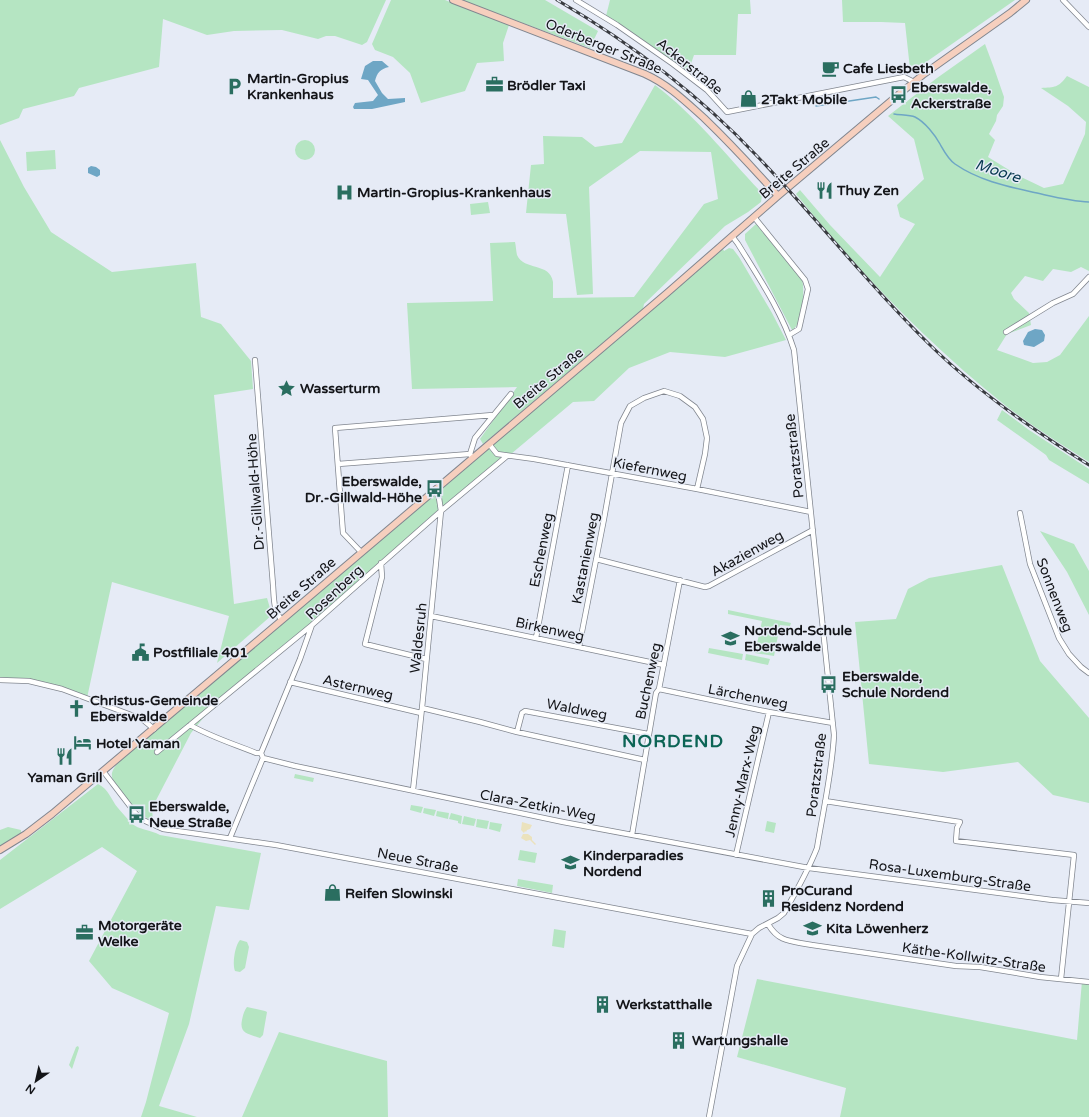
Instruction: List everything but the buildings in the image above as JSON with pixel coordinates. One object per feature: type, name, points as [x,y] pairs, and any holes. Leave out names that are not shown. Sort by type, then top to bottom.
[{"type":"main road","name":"Oderberger Straße","points":[[453,0],[663,82],[690,105],[740,153],[778,196]]},
{"type":"main road","name":"Breite Straße","points":[[0,850],[32,830],[90,782],[282,620],[435,489],[471,456],[489,444],[778,196],[914,82],[1026,0]]},
{"type":"street","name":"Ackerstraße","points":[[576,0],[621,28],[673,64],[707,90],[727,112],[904,77],[914,82]]},
{"type":"street","points":[[1063,0],[1089,27]]},
{"type":"street","points":[[754,217],[805,280],[808,289],[799,329],[789,335]]},
{"type":"street","name":"Poratzstraße","points":[[732,236],[774,303],[789,335],[794,350],[833,724],[834,746],[817,848],[809,868],[784,913],[752,934]]},
{"type":"street","points":[[1006,332],[1053,303],[1073,294],[1089,277]]},
{"type":"street","name":"Dr.-Gillwald-Höhe","points":[[255,360],[275,609],[278,616],[282,620]]},
{"type":"street","points":[[612,474],[621,423],[630,406],[644,398],[664,391],[680,396],[695,407],[703,419],[707,438],[697,489]]},
{"type":"street","points":[[338,464],[471,456],[474,438],[511,394]]},
{"type":"street","points":[[361,552],[343,533],[335,428],[493,415]]},
{"type":"street","name":"Kiefernweg","points":[[489,444],[497,454],[568,465],[811,512]]},
{"type":"street","name":"Rosenberg","points":[[230,838],[312,625],[441,511],[507,456]]},
{"type":"street","name":"Eschenweg","points":[[536,638],[568,465]]},
{"type":"street","name":"Kastanienweg","points":[[579,647],[612,474]]},
{"type":"street","name":"Waldesruh","points":[[413,790],[441,511],[439,498],[435,489]]},
{"type":"street","name":"Sonnenweg","points":[[1020,513],[1030,564],[1059,638],[1069,654],[1089,673]]},
{"type":"street","name":"Akazienweg","points":[[596,558],[706,587],[813,530]]},
{"type":"street","points":[[381,563],[382,577],[365,644],[426,659]]},
{"type":"street","name":"Buchenweg","points":[[632,835],[648,734],[656,693],[659,689],[664,665],[680,580]]},
{"type":"street","name":"Birkenweg","points":[[431,616],[664,665]]},
{"type":"street","points":[[157,752],[312,625]]},
{"type":"street","points":[[0,680],[28,681],[62,689],[142,719],[154,728]]},
{"type":"street","name":"Asternweg","points":[[290,682],[422,711]]},
{"type":"street","name":"Lärchenweg","points":[[659,689],[833,724]]},
{"type":"street","points":[[422,711],[480,722],[517,732],[645,760]]},
{"type":"street","name":"Waldweg","points":[[517,732],[522,713],[524,711],[648,734]]},
{"type":"street","name":"Jenny-Marx-Weg","points":[[736,855],[769,712]]},
{"type":"street","name":"Clara-Zetkin-Weg","points":[[190,725],[202,732],[295,766],[563,822],[809,868]]},
{"type":"street","name":"Neue Straße","points":[[102,771],[136,814],[149,823],[163,829],[230,838],[355,860],[752,934]]},
{"type":"street","points":[[825,801],[960,822],[957,828],[956,841],[1074,855],[1061,979]]},
{"type":"street","name":"Rosa-Luxemburg-Straße","points":[[809,868],[1052,900],[1089,903]]},
{"type":"street","name":"Käthe-Kollwitz-Straße","points":[[768,924],[778,937],[801,943],[947,965],[980,967],[1089,982]]},
{"type":"street","points":[[709,1117],[735,973],[752,934]]},
{"type":"green space","points":[[0,0],[386,0],[367,42],[362,45],[335,36],[326,36],[318,39],[282,30],[234,31],[207,35],[163,19],[159,67],[79,88],[74,96],[23,109],[19,118],[0,125]]},
{"type":"green space","points":[[391,0],[445,0],[509,25],[503,43],[504,61],[477,63],[465,91],[421,103],[410,73],[393,57],[375,50],[372,44]]},
{"type":"green space","points":[[461,0],[545,0],[598,31],[590,48]]},
{"type":"green space","points":[[610,0],[750,0],[751,14],[738,14],[736,55],[694,55],[688,72],[623,26],[606,16]]},
{"type":"green space","points":[[842,0],[1015,0],[919,67],[910,69],[905,23],[843,22]]},
{"type":"green space","points":[[985,44],[1004,97],[1003,106],[997,115],[996,121],[989,134],[995,140],[988,157],[1019,176],[1044,188],[1063,184],[1085,134],[1086,122],[1068,106],[1041,88],[1059,85],[1067,76],[1089,87],[1089,271],[1081,267],[1071,272],[1053,269],[1043,281],[1025,276],[1011,293],[1014,299],[1029,313],[1031,325],[1007,334],[997,350],[1033,363],[1047,362],[1060,355],[1089,316],[1089,462],[1016,414],[949,358],[895,306],[844,251],[796,194],[800,190],[830,225],[880,277],[915,224],[900,217],[897,205],[924,179],[914,139],[888,116],[937,78]]},
{"type":"green space","points":[[655,85],[697,122],[760,191],[762,196],[761,202],[725,226],[644,304],[643,309],[483,444],[480,439],[517,387],[412,389],[407,303],[493,301],[490,243],[515,242],[517,255],[520,260],[542,269],[551,276],[553,282],[553,298],[634,297],[704,204],[718,199],[711,152],[640,151],[589,187],[593,294],[577,295],[566,214],[526,213],[531,165],[544,164],[543,136],[582,137],[595,147],[622,143]]},
{"type":"green space","points":[[0,140],[24,187],[51,232],[112,272],[196,263],[201,317],[221,324],[251,361],[253,389],[214,395],[234,604],[267,598],[272,615],[217,663],[229,616],[112,582],[87,698],[29,681],[0,680]]},
{"type":"green space","points":[[305,140],[312,143],[315,150],[312,157],[305,160],[298,157],[295,150],[298,143]]},
{"type":"green space","points":[[55,150],[56,169],[27,171],[26,152]]},
{"type":"green space","points":[[488,202],[490,213],[471,215],[470,204]]},
{"type":"green space","points":[[756,224],[802,279],[803,299],[801,315],[796,327],[792,330],[745,240],[745,234]]},
{"type":"green space","points":[[729,248],[733,249],[739,257],[786,340],[725,357],[670,352],[629,368],[594,401],[573,402],[437,516],[306,631],[204,717],[191,733],[152,808],[153,822],[127,800],[112,779],[113,769],[121,760],[700,267],[723,249],[724,251]]},
{"type":"green space","points":[[1002,410],[1029,430],[1089,469],[1089,484],[1049,460],[1046,455],[997,420]]},
{"type":"green space","points":[[1040,531],[1074,544],[1089,571],[1089,615],[1067,572]]},
{"type":"green space","points":[[1002,565],[1040,661],[1089,718],[1089,803],[1053,795],[1018,762],[943,772],[869,764],[855,622],[896,619],[908,589],[929,578]]},
{"type":"green space","points":[[728,610],[791,623],[790,626],[780,625],[774,656],[755,653],[762,621],[728,614]]},
{"type":"green space","points":[[709,648],[743,654],[742,660],[708,653]]},
{"type":"green space","points":[[746,654],[770,659],[768,665],[745,660]]},
{"type":"green space","points":[[295,774],[314,778],[313,782],[294,778]]},
{"type":"green space","points":[[98,784],[105,789],[131,823],[138,827],[160,835],[261,853],[249,910],[216,906],[189,1024],[159,1106],[197,1117],[141,1117],[169,1013],[112,988],[89,961],[137,871],[102,847],[0,909],[0,860]]},
{"type":"green space","points":[[411,805],[423,807],[421,813],[410,810]]},
{"type":"green space","points":[[424,808],[436,810],[434,816],[423,813]]},
{"type":"green space","points":[[437,811],[449,813],[448,819],[436,816]]},
{"type":"green space","points":[[451,813],[462,816],[461,824],[458,823],[458,821],[449,819]]},
{"type":"green space","points":[[464,816],[476,819],[474,826],[462,824]]},
{"type":"green space","points":[[477,819],[489,821],[487,829],[476,827]]},
{"type":"green space","points":[[767,821],[776,823],[774,833],[765,831]]},
{"type":"green space","points":[[490,822],[502,824],[500,832],[489,829]]},
{"type":"green space","points":[[8,827],[21,830],[21,833],[0,846],[0,830]]},
{"type":"green space","points":[[520,850],[537,853],[535,863],[518,860]]},
{"type":"green space","points":[[518,879],[553,885],[552,893],[517,886]]},
{"type":"green space","points":[[554,929],[566,931],[564,948],[552,946]]},
{"type":"green space","points":[[240,940],[247,942],[249,947],[245,968],[240,972],[235,971],[234,959],[235,950]]},
{"type":"green space","points":[[757,979],[1077,1040],[1082,981],[1089,982],[1089,1117],[840,1117],[846,1088],[737,1057]]},
{"type":"green space","points":[[247,1007],[267,1012],[263,1035],[260,1038],[243,1031],[241,1025],[244,1012]]},
{"type":"green space","points":[[279,1032],[387,1061],[388,1117],[242,1117]]},
{"type":"green space","points":[[78,1046],[79,1048],[72,1069],[69,1065],[76,1047]]},
{"type":"sand","points":[[522,822],[532,825],[530,829],[524,833],[521,830]]},
{"type":"sand","points":[[523,834],[528,834],[532,837],[532,840],[536,844],[535,845],[530,840],[526,841],[521,838]]},
{"type":"water","points":[[373,61],[382,61],[389,67],[379,72],[375,81],[382,93],[388,99],[405,98],[405,102],[372,109],[354,109],[353,107],[355,103],[373,101],[378,95],[368,80],[361,79],[365,66]]},
{"type":"water","points":[[91,166],[100,170],[100,175],[97,177],[88,173],[88,168]]},
{"type":"water","points":[[1035,329],[1042,330],[1045,335],[1044,341],[1034,347],[1024,345],[1023,341],[1028,332]]},
{"type":"waterway","points":[[816,106],[876,97],[879,99]]},
{"type":"waterway","name":"Moore","points":[[894,114],[913,116],[919,119],[933,133],[950,160],[964,170],[992,182],[1074,201],[1089,202]]},
{"type":"railway","points":[[557,0],[584,16],[637,52],[711,111],[756,155],[800,202],[885,299],[948,362],[1006,409],[1089,465]]},
{"type":"place","name":"Cafe Liesbeth","points":[[830,68]]},
{"type":"place","name":"Brödler Taxi","points":[[494,85]]},
{"type":"place","name":"Martin-Gropius Krankenhaus","points":[[234,86]]},
{"type":"place","name":"Eberswalde, Ackerstraße","points":[[898,95]]},
{"type":"place","name":"2Takt Mobile","points":[[748,99]]},
{"type":"place","name":"Thuy Zen","points":[[824,190]]},
{"type":"place","name":"Martin-Gropius-Krankenhaus","points":[[344,192]]},
{"type":"place","name":"Wasserturm","points":[[287,388]]},
{"type":"place","name":"Eberswalde, Dr.-Gillwald-Höhe","points":[[435,489]]},
{"type":"place","name":"Nordend-Schule Eberswalde","points":[[731,638]]},
{"type":"place","name":"Postfiliale 401","points":[[140,652]]},
{"type":"place","name":"Eberswalde, Schule Nordend","points":[[829,684]]},
{"type":"place","name":"Christus-Gemeinde Eberswalde","points":[[77,708]]},
{"type":"place","name":"Hotel Yaman","points":[[83,743]]},
{"type":"place","name":"Yaman Grill","points":[[65,757]]},
{"type":"place","name":"Eberswalde, Neue Straße","points":[[136,814]]},
{"type":"place","name":"Kinderparadies Nordend","points":[[570,863]]},
{"type":"place","name":"Reifen Slowinski","points":[[332,893]]},
{"type":"place","name":"ProCurand Residenz Nordend","points":[[768,898]]},
{"type":"place","name":"Kita Löwenherz","points":[[813,928]]},
{"type":"place","name":"Motorgeräte Welke","points":[[85,933]]},
{"type":"place","name":"Werkstatthalle","points":[[603,1004]]},
{"type":"place","name":"Wartungshalle","points":[[679,1040]]},
{"type":"district","name":"NORDEND","points":[[673,741]]}]
